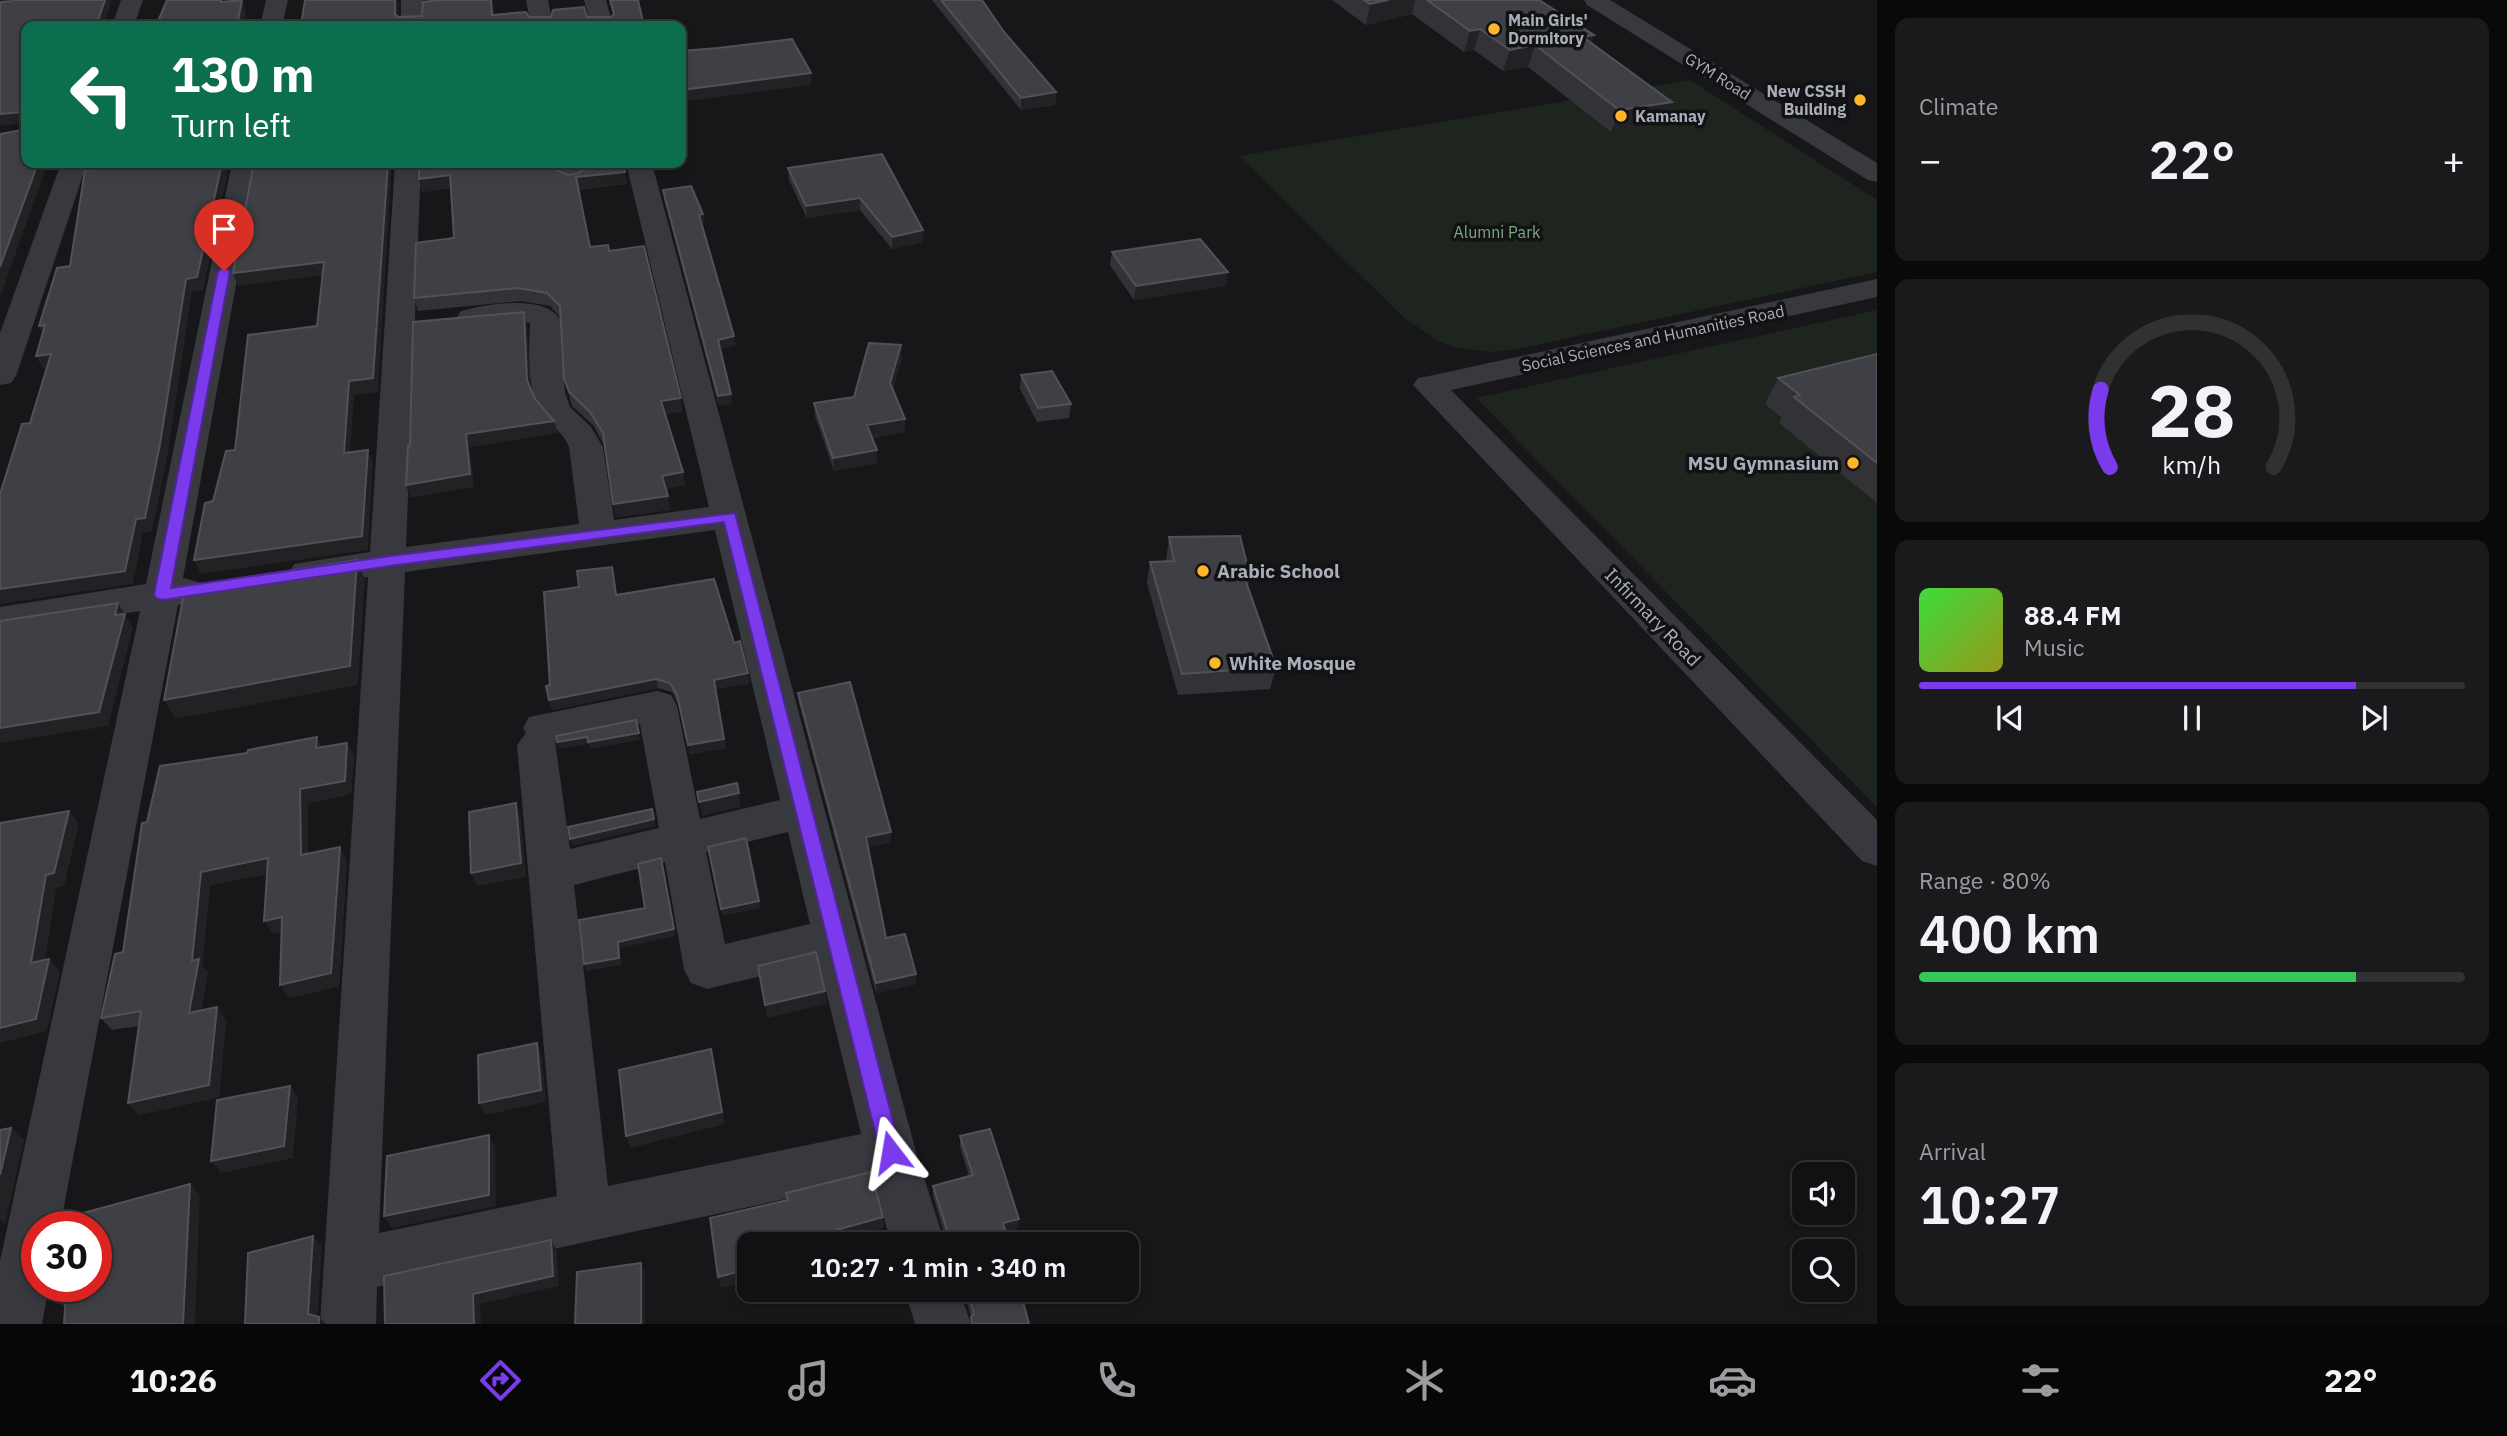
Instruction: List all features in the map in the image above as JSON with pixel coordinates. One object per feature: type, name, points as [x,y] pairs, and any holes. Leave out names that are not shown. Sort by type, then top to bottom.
[{"type":"street","points":[[125,21],[132,0]]},
{"type":"street","points":[[272,21],[276,0]]},
{"type":"street","points":[[412,0],[412,21]]},
{"type":"street","points":[[537,0],[541,21]]},
{"type":"street","points":[[595,0],[601,21]]},
{"type":"street","name":"GYM Road","points":[[1595,0],[1877,174]]},
{"type":"street","points":[[0,376],[72,168]]},
{"type":"street","points":[[14,1324],[162,594],[243,168]]},
{"type":"street","points":[[348,1324],[390,561],[423,322],[408,168]]},
{"type":"street","points":[[640,168],[891,1152],[914,1232]]},
{"type":"street","name":"Social Sciences and Humanities Road","points":[[1430,385],[1877,288]]},
{"type":"street","points":[[423,322],[521,313],[538,314],[545,319],[545,348],[553,405],[582,435],[598,532]]},
{"type":"street","name":"Infirmary Road","points":[[1430,385],[1877,848]]},
{"type":"street","points":[[269,579],[730,516]]},
{"type":"street","points":[[0,620],[215,586]]},
{"type":"street","points":[[585,1216],[540,737],[657,706],[707,969],[836,938]]},
{"type":"street","points":[[551,872],[804,811]]},
{"type":"street","points":[[351,1266],[891,1152]]},
{"type":"street","points":[[936,1302],[943,1324]]},
{"type":"green space","name":"Alumni Park","points":[[1690,80],[1877,200],[1877,272],[1522,348],[1495,352],[1457,348],[1438,341],[1403,317],[1239,156]]},
{"type":"green space","points":[[1877,310],[1877,807],[1476,398]]},
{"type":"building","points":[[105,0],[98,21],[21,21],[21,112],[0,114],[0,5],[1,2]]},
{"type":"building","points":[[167,0],[242,0],[238,21],[158,21]]},
{"type":"building","points":[[305,0],[395,0],[395,14],[398,17],[422,16],[423,2],[491,0],[492,15],[526,12],[529,17],[551,17],[553,10],[584,7],[587,17],[611,17],[614,14],[610,0],[638,0],[643,21],[302,21]]},
{"type":"building","points":[[941,0],[982,0],[1004,32],[1056,92],[1021,98]]},
{"type":"building","points":[[1364,0],[1388,0],[1370,4]]},
{"type":"building","points":[[1427,0],[1539,0],[1594,35],[1583,37],[1672,102],[1619,110],[1535,45],[1510,50],[1480,29],[1470,31]]},
{"type":"building","points":[[792,39],[811,73],[686,89],[686,51]]},
{"type":"building","points":[[21,130],[21,168],[36,168],[0,267],[0,134]]},
{"type":"building","points":[[882,154],[923,230],[892,237],[860,198],[806,206],[788,168]]},
{"type":"building","points":[[221,168],[197,277],[186,279],[160,444],[145,518],[136,519],[125,571],[0,589],[0,494],[22,424],[30,423],[51,354],[36,356],[45,325],[39,326],[57,268],[70,266],[85,170]]},
{"type":"building","points":[[253,168],[388,168],[373,378],[349,381],[344,453],[368,450],[362,536],[194,560],[205,503],[213,501],[226,451],[235,450],[248,335],[317,326],[324,262],[233,273]]},
{"type":"building","points":[[419,168],[557,168],[569,175],[581,172],[583,168],[624,168],[625,172],[576,177],[590,247],[608,245],[609,251],[644,246],[681,398],[661,401],[683,472],[662,476],[668,496],[613,504],[603,433],[590,412],[569,392],[564,378],[560,306],[547,293],[518,288],[414,298],[416,243],[454,238],[450,175],[419,179]]},
{"type":"building","points":[[691,186],[703,214],[699,215],[734,336],[718,340],[731,394],[718,396],[663,190]]},
{"type":"building","points":[[1200,239],[1228,272],[1136,286],[1112,252]]},
{"type":"building","points":[[524,312],[527,380],[535,399],[554,421],[466,434],[470,474],[406,485],[410,446],[413,322]]},
{"type":"building","points":[[869,343],[901,345],[890,383],[905,419],[867,425],[877,450],[833,458],[814,403],[854,397]]},
{"type":"building","points":[[1877,354],[1877,463],[1794,397],[1800,395],[1778,378]]},
{"type":"building","points":[[1052,371],[1071,404],[1038,408],[1021,375]]},
{"type":"building","points":[[1240,536],[1250,576],[1244,576],[1276,667],[1182,674],[1150,562],[1174,561],[1169,537]]},
{"type":"building","points":[[357,560],[350,666],[164,700],[185,587]]},
{"type":"building","points":[[612,567],[616,595],[714,579],[734,643],[740,641],[748,673],[714,680],[724,739],[688,745],[677,695],[670,683],[656,679],[549,700],[546,686],[550,685],[544,592],[579,587],[577,571]]},
{"type":"building","points":[[118,603],[115,615],[125,614],[99,712],[0,728],[0,621]]},
{"type":"building","points":[[850,682],[891,832],[866,837],[886,938],[905,934],[916,974],[876,983],[798,693]]},
{"type":"building","points":[[636,720],[639,733],[588,742],[587,737],[557,742],[556,736]]},
{"type":"building","points":[[317,737],[316,748],[347,743],[345,781],[300,789],[301,855],[340,847],[331,973],[280,985],[282,917],[264,921],[268,858],[201,872],[192,961],[199,959],[189,1013],[217,1007],[209,1085],[128,1103],[141,1011],[101,1018],[115,954],[123,952],[142,823],[147,822],[160,766],[247,753],[248,750]]},
{"type":"building","points":[[737,783],[739,793],[699,802],[697,792]]},
{"type":"building","points":[[516,803],[521,863],[471,873],[469,812]]},
{"type":"building","points":[[652,809],[654,819],[570,839],[568,827]]},
{"type":"building","points":[[69,811],[54,873],[46,875],[31,963],[49,959],[36,1019],[0,1028],[0,823]]},
{"type":"building","points":[[746,838],[759,901],[721,909],[708,847]]},
{"type":"building","points":[[661,858],[674,929],[618,942],[619,958],[584,964],[579,920],[645,908],[638,864]]},
{"type":"building","points":[[816,952],[825,991],[765,1005],[758,966]]},
{"type":"building","points":[[537,1043],[541,1090],[479,1103],[478,1055]]},
{"type":"building","points":[[711,1049],[722,1112],[626,1136],[619,1070]]},
{"type":"building","points":[[290,1086],[284,1146],[211,1161],[217,1100]]},
{"type":"building","points":[[11,1128],[0,1175],[0,1130]]},
{"type":"building","points":[[990,1129],[1019,1219],[1003,1223],[1006,1232],[948,1232],[933,1186],[973,1175],[960,1136]]},
{"type":"building","points":[[489,1135],[489,1195],[384,1216],[387,1156]]},
{"type":"building","points":[[871,1172],[883,1217],[829,1232],[737,1232],[737,1272],[718,1277],[710,1218],[788,1200],[786,1193]]},
{"type":"building","points":[[190,1184],[183,1324],[64,1324],[65,1302],[112,1302],[112,1211],[90,1211]]},
{"type":"building","points":[[313,1236],[308,1314],[319,1317],[319,1324],[245,1324],[248,1253]]},
{"type":"building","points":[[551,1240],[553,1276],[473,1294],[474,1324],[385,1324],[384,1276]]},
{"type":"building","points":[[641,1263],[641,1324],[575,1324],[577,1272]]},
{"type":"building","points":[[970,1302],[1023,1302],[1029,1324],[972,1324],[971,1317],[974,1314]]},
{"type":"place","name":"Main Girls' Dormitory","points":[[1494,29]]},
{"type":"place","name":"New CSSH Building","points":[[1860,100]]},
{"type":"place","name":"Kamanay","points":[[1621,116]]},
{"type":"place","name":"MSU Gymnasium","points":[[1853,463]]},
{"type":"place","name":"Arabic School","points":[[1203,571]]},
{"type":"place","name":"White Mosque","points":[[1215,663]]},
{"type":"route","points":[[224,271],[162,594],[598,532],[730,516],[891,1152]]}]
